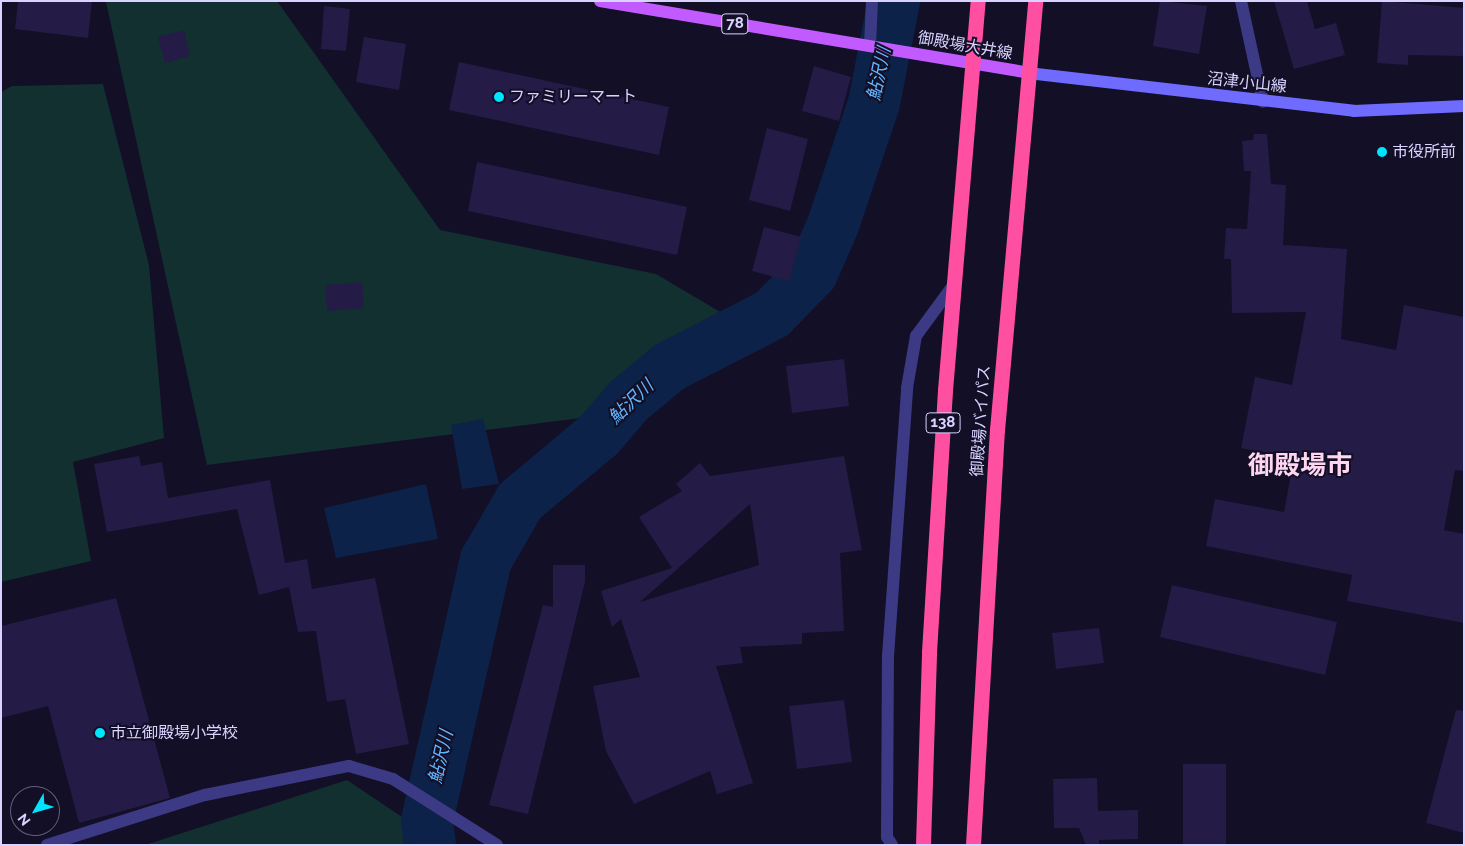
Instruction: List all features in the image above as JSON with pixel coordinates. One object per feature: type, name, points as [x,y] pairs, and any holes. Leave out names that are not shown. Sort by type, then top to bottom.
[{"type":"highway","name":"138","points":[[923,845],[929,652],[955,283],[978,1]]},
{"type":"highway","name":"御殿場バイパス","points":[[973,845],[997,430],[1035,1]]},
{"type":"main road","name":"御殿場大井線","points":[[600,1],[1028,73]]},
{"type":"main road","name":"沼津小山線","points":[[1028,73],[1263,102],[1354,111],[1464,106]]},
{"type":"street","points":[[870,46],[872,1]]},
{"type":"street","points":[[1241,1],[1263,102]]},
{"type":"street","points":[[892,845],[886,836],[888,656],[908,388],[916,336],[955,283]]},
{"type":"street","points":[[47,845],[205,795],[349,766],[393,778],[497,845]]},
{"type":"green space","points":[[277,1],[440,230],[656,274],[732,319],[589,417],[207,465],[106,2]]},
{"type":"green space","points":[[103,84],[149,265],[164,438],[73,462],[91,561],[1,582],[1,92],[12,86]]},
{"type":"green space","points":[[347,780],[402,817],[413,845],[145,845]]},
{"type":"water","points":[[483,419],[499,484],[462,489],[451,425]]},
{"type":"water","points":[[426,484],[438,539],[336,558],[324,508]]},
{"type":"building","points":[[18,1],[92,1],[88,38],[15,29]]},
{"type":"building","points":[[1160,1],[1207,6],[1199,54],[1153,46]]},
{"type":"building","points":[[1274,1],[1307,1],[1315,29],[1336,23],[1345,55],[1294,69]]},
{"type":"building","points":[[1382,1],[1464,8],[1464,56],[1408,55],[1408,65],[1377,63]]},
{"type":"building","points":[[324,6],[350,9],[346,51],[321,49]]},
{"type":"building","points":[[184,30],[190,56],[165,63],[158,37]]},
{"type":"building","points":[[364,37],[406,44],[399,90],[356,82]]},
{"type":"building","points":[[459,62],[669,107],[659,155],[449,110]]},
{"type":"building","points":[[814,66],[851,77],[839,121],[802,111]]},
{"type":"building","points":[[767,128],[808,139],[790,211],[749,200]]},
{"type":"building","points":[[1254,134],[1267,134],[1271,184],[1286,185],[1283,245],[1347,249],[1341,339],[1396,350],[1404,305],[1464,317],[1464,471],[1455,470],[1444,530],[1464,534],[1464,623],[1347,601],[1352,575],[1206,546],[1215,499],[1284,512],[1294,458],[1241,448],[1255,377],[1292,385],[1306,312],[1232,313],[1231,259],[1224,259],[1226,228],[1247,229],[1251,171],[1244,171],[1242,141],[1253,140]]},
{"type":"building","points":[[477,162],[687,207],[677,255],[468,211]]},
{"type":"building","points":[[764,227],[801,237],[789,281],[752,271]]},
{"type":"building","points":[[362,282],[364,308],[327,311],[325,285]]},
{"type":"building","points":[[844,359],[849,406],[792,413],[786,366]]},
{"type":"building","points":[[139,456],[141,466],[162,462],[168,498],[270,480],[285,563],[307,559],[312,589],[375,578],[409,744],[356,754],[345,699],[327,702],[316,631],[298,632],[289,587],[259,595],[237,509],[107,532],[94,464]]},
{"type":"building","points":[[844,456],[862,550],[840,553],[844,631],[802,633],[802,644],[740,647],[743,663],[716,666],[753,783],[717,794],[710,771],[634,804],[606,751],[593,686],[640,677],[621,619],[612,627],[601,591],[672,568],[639,517],[682,491],[676,484],[700,463],[710,476]],"holes":[[[750,504],[759,565],[640,602]]]},
{"type":"building","points":[[553,565],[585,565],[585,582],[528,814],[489,805],[543,605],[553,607]]},
{"type":"building","points":[[1172,585],[1337,622],[1325,675],[1160,637]]},
{"type":"building","points":[[116,598],[170,798],[79,823],[48,706],[1,718],[1,626]]},
{"type":"building","points":[[1099,628],[1104,663],[1056,669],[1052,633]]},
{"type":"building","points":[[844,700],[852,762],[797,769],[789,706]]},
{"type":"building","points":[[1456,710],[1464,711],[1464,833],[1426,823]]},
{"type":"building","points":[[1183,764],[1226,764],[1226,845],[1183,845]]},
{"type":"building","points":[[1097,778],[1098,811],[1138,810],[1138,839],[1099,840],[1099,845],[1086,845],[1079,828],[1054,828],[1053,779]]},
{"type":"waterway","name":"鮎沢川","points":[[430,845],[427,821],[486,560],[520,501],[599,435],[628,401],[669,367],[772,314],[812,273],[833,225],[874,103],[894,1]]},
{"type":"place","name":"ファミリーマート","points":[[499,97]]},
{"type":"place","name":"市役所前","points":[[1382,152]]},
{"type":"place","name":"市立御殿場小学校","points":[[100,733]]},
{"type":"district","name":"御殿場市","points":[[1300,466]]}]
